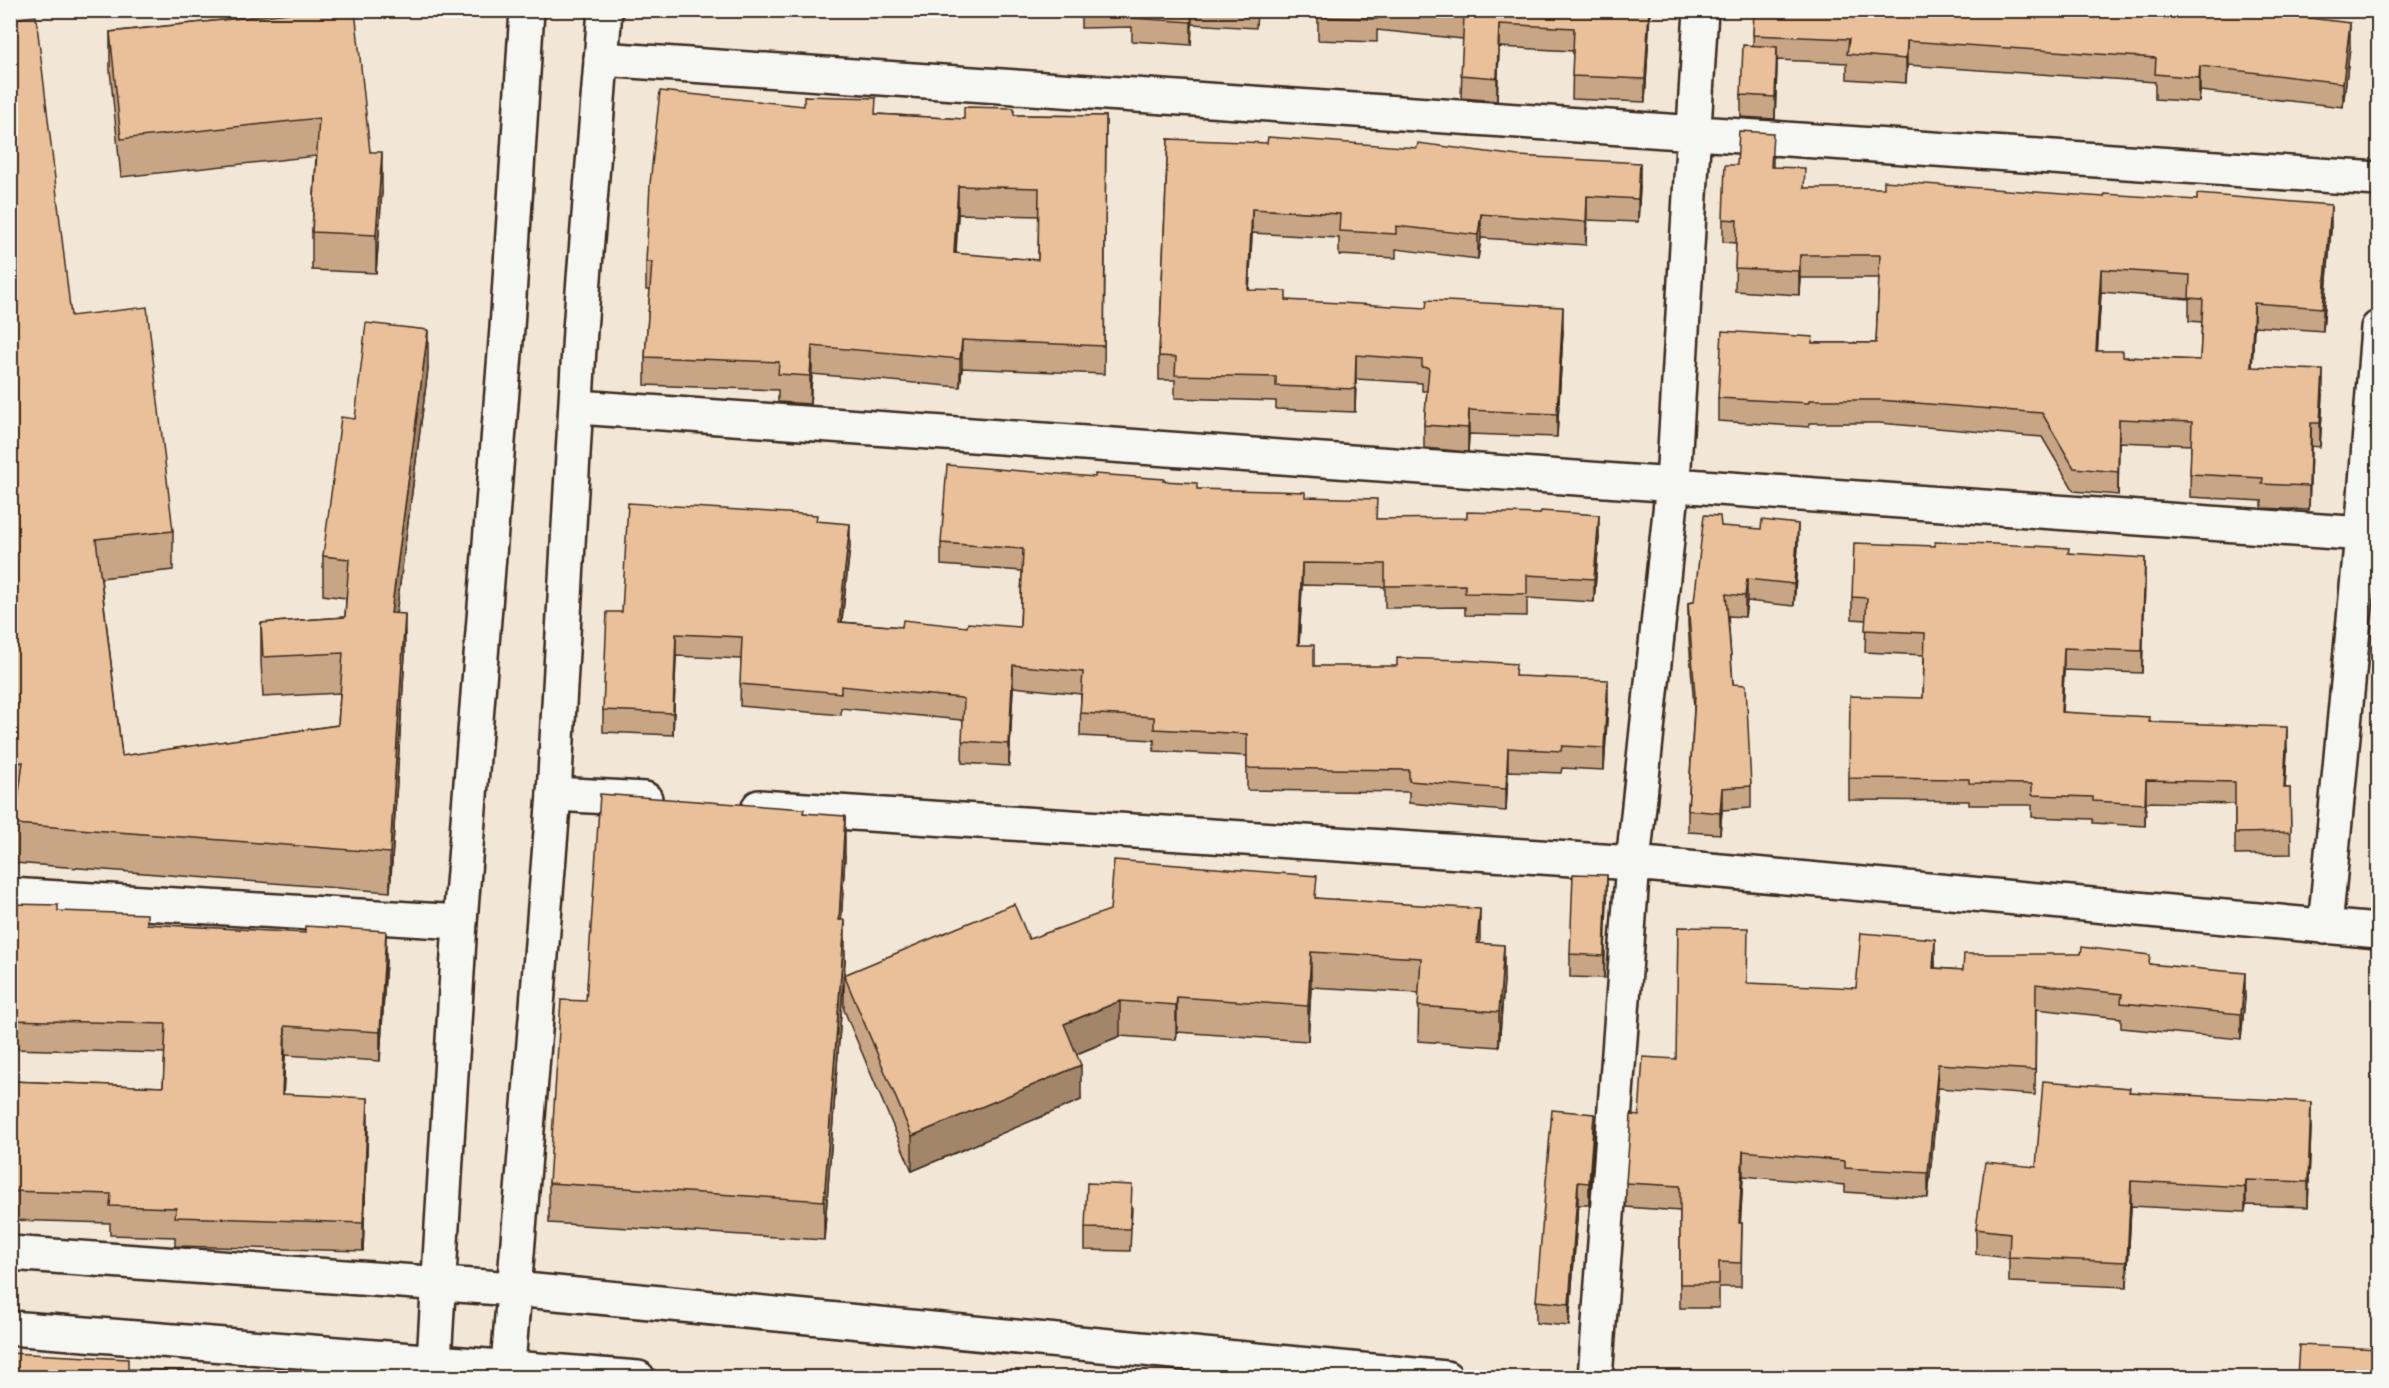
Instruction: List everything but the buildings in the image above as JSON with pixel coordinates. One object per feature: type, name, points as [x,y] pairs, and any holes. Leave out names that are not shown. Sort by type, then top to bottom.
[{"type":"street","points":[[442,1369],[439,1283],[460,922],[507,328],[527,10]]},
{"type":"street","points":[[508,1372],[554,794],[578,407],[580,330],[605,10]]},
{"type":"street","points":[[1595,1377],[1633,863],[1673,483],[1701,10]]},
{"type":"street","points":[[601,59],[2379,179]]},
{"type":"street","points":[[2325,927],[2370,534],[2379,328]]},
{"type":"street","points":[[578,407],[2370,534]]},
{"type":"street","points":[[554,794],[673,801]]},
{"type":"street","points":[[732,805],[1633,863],[2379,931]]},
{"type":"street","points":[[10,895],[460,922]]},
{"type":"street","points":[[10,1253],[514,1289],[1446,1377]]},
{"type":"street","points":[[10,1328],[442,1369],[638,1377]]}]
